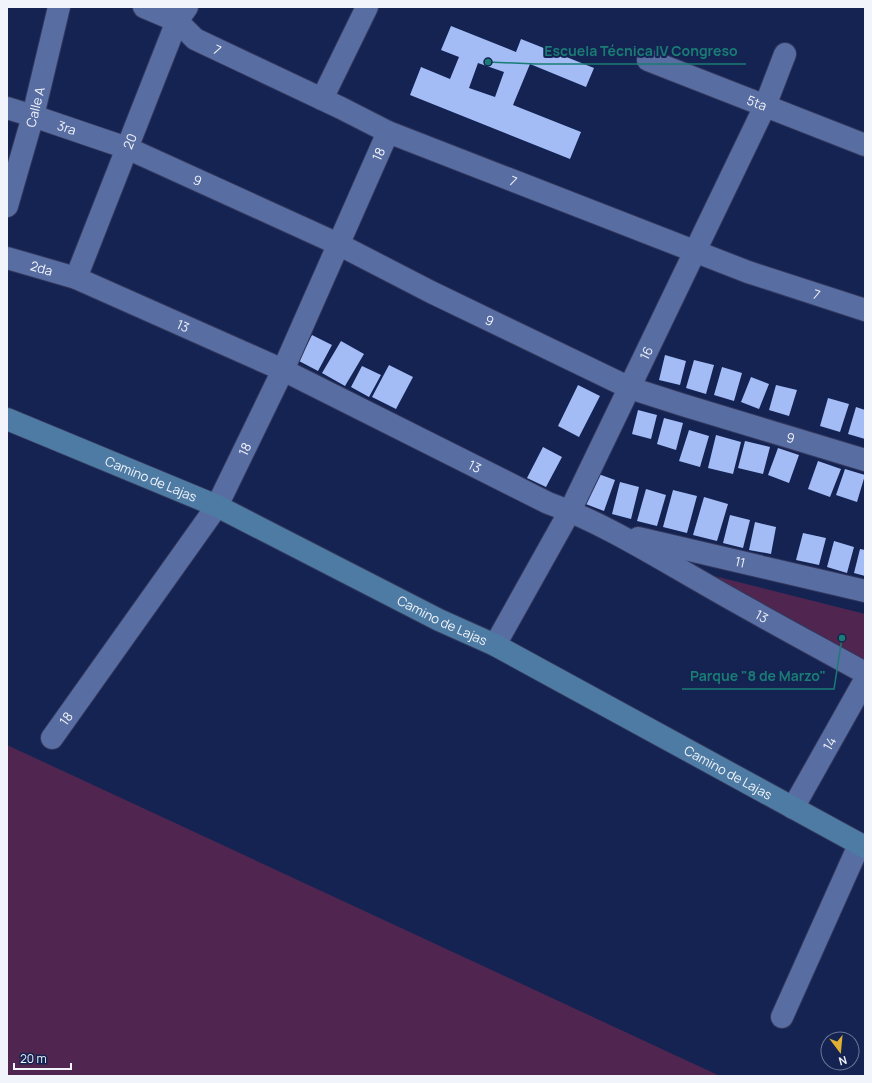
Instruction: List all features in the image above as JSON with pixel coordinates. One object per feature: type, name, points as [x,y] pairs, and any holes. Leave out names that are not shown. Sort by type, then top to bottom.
[{"type":"street","name":"Calle A","points":[[7,206],[33,116],[59,7]]},
{"type":"street","points":[[144,7],[182,14]]},
{"type":"street","points":[[322,99],[367,7]]},
{"type":"street","name":"7","points":[[182,14],[195,39],[388,132],[694,252],[748,272],[865,310]]},
{"type":"street","name":"20","points":[[76,278],[182,14]]},
{"type":"street","name":"16","points":[[495,645],[570,511],[765,106],[785,54]]},
{"type":"street","name":"5ta","points":[[648,60],[865,146]]},
{"type":"street","name":"3ra","points":[[7,108],[127,148]]},
{"type":"street","name":"18","points":[[52,738],[217,506],[283,370],[388,132]]},
{"type":"street","name":"9","points":[[127,148],[338,244],[431,292],[630,388],[865,460]]},
{"type":"street","name":"2da","points":[[7,258],[76,278]]},
{"type":"street","name":"13","points":[[76,278],[283,370],[548,503],[570,511],[615,533],[865,673]]},
{"type":"street","name":"Camino de Lajas","points":[[7,419],[217,506],[439,620],[495,645],[862,846]]},
{"type":"street","name":"11","points":[[615,533],[865,591]]},
{"type":"street","name":"14","points":[[793,808],[865,680]]},
{"type":"street","points":[[782,1017],[862,846]]},
{"type":"shaded area","points":[[691,570],[865,614],[865,661]]},
{"type":"shaded area","points":[[7,745],[720,1076],[7,1076]]},
{"type":"building","points":[[451,26],[516,52],[521,39],[594,68],[586,87],[530,64],[513,105],[581,132],[570,159],[410,95],[421,67],[450,79],[459,57],[441,50]],"holes":[[[478,63],[504,72],[495,97],[469,88]]]},
{"type":"building","points":[[312,335],[332,345],[318,371],[299,361]]},
{"type":"building","points":[[341,341],[364,354],[345,386],[322,373]]},
{"type":"building","points":[[665,355],[686,361],[680,385],[659,380]]},
{"type":"building","points":[[694,360],[714,365],[706,394],[686,388]]},
{"type":"building","points":[[389,365],[413,377],[396,409],[372,397]]},
{"type":"building","points":[[362,366],[381,375],[369,397],[351,387]]},
{"type":"building","points":[[722,367],[742,373],[734,401],[714,395]]},
{"type":"building","points":[[751,377],[769,384],[759,409],[741,402]]},
{"type":"building","points":[[578,385],[600,396],[579,437],[558,426]]},
{"type":"building","points":[[776,385],[797,390],[789,416],[769,410]]},
{"type":"building","points":[[828,398],[849,404],[840,432],[820,426]]},
{"type":"building","points":[[856,407],[865,410],[865,439],[848,434]]},
{"type":"building","points":[[638,410],[657,415],[651,439],[632,434]]},
{"type":"building","points":[[664,418],[683,423],[676,450],[657,444]]},
{"type":"building","points":[[689,430],[709,436],[700,467],[679,461]]},
{"type":"building","points":[[716,435],[741,442],[733,474],[708,468]]},
{"type":"building","points":[[745,441],[770,447],[763,474],[738,468]]},
{"type":"building","points":[[543,447],[562,457],[546,487],[527,478]]},
{"type":"building","points":[[778,448],[799,455],[789,483],[768,475]]},
{"type":"building","points":[[818,461],[841,469],[830,497],[808,489]]},
{"type":"building","points":[[845,469],[865,475],[857,502],[836,495]]},
{"type":"building","points":[[593,472],[615,480],[604,511],[583,503]]},
{"type":"building","points":[[620,482],[639,487],[631,519],[612,514]]},
{"type":"building","points":[[646,489],[666,495],[657,526],[637,521]]},
{"type":"building","points":[[673,490],[697,496],[687,533],[663,527]]},
{"type":"building","points":[[704,497],[728,504],[717,541],[693,535]]},
{"type":"building","points":[[730,515],[750,520],[743,548],[723,543]]},
{"type":"building","points":[[755,522],[776,527],[771,554],[749,550]]},
{"type":"building","points":[[803,533],[826,538],[819,565],[796,560]]},
{"type":"building","points":[[834,541],[854,547],[847,573],[827,567]]},
{"type":"building","points":[[860,549],[865,550],[865,576],[854,573]]},
{"type":"place","name":"Escuela Técnica IV Congreso","points":[[488,62]]},
{"type":"place","name":"Parque \"8 de Marzo\"","points":[[842,638]]}]
